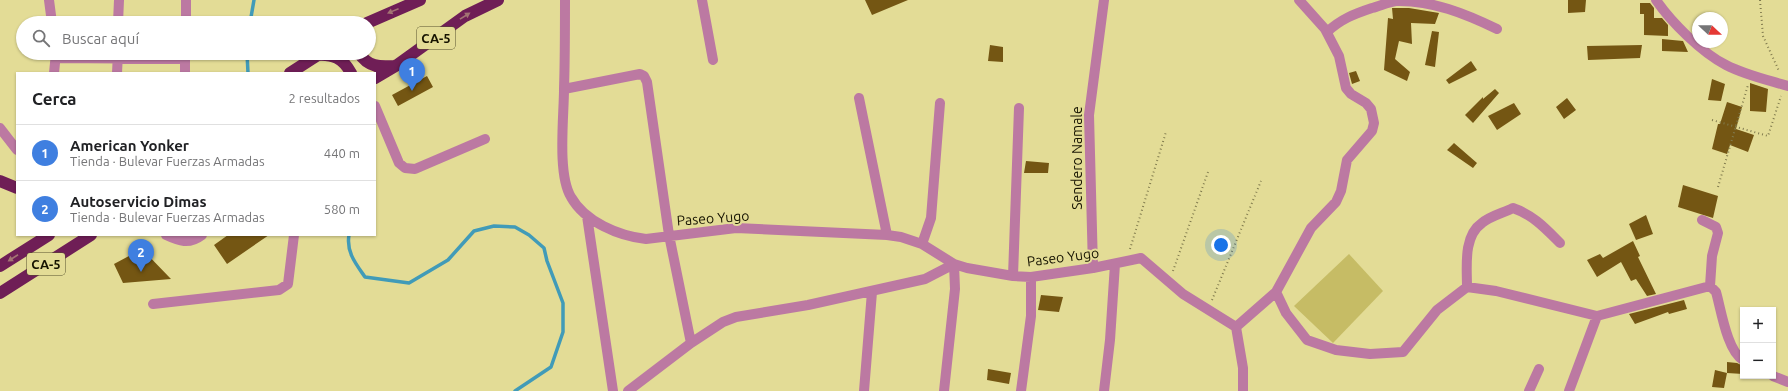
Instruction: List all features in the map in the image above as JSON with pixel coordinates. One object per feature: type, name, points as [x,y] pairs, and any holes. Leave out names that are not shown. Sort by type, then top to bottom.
[{"type":"highway","points":[[376,19],[420,0]]},
{"type":"highway","name":"CA-5","points":[[376,77],[465,16],[498,0]]},
{"type":"highway","points":[[292,72],[310,60]]},
{"type":"highway","points":[[342,60],[350,72]]},
{"type":"highway","points":[[364,60],[372,65],[382,67],[396,65]]},
{"type":"highway","points":[[0,181],[16,188]]},
{"type":"highway","name":"CA-5","points":[[0,266],[47,236]]},
{"type":"highway","name":"CA-5","points":[[0,293],[89,236]]},
{"type":"street","points":[[49,0],[51,16]]},
{"type":"street","points":[[118,16],[119,0]]},
{"type":"street","points":[[186,0],[186,16]]},
{"type":"street","name":"Paseo Yugo","points":[[565,0],[563,156],[566,187],[575,204],[587,216],[611,229],[636,238],[646,239],[736,228],[887,235],[901,237],[922,244],[954,264],[967,268],[1013,276],[1031,277],[1093,268],[1141,258],[1183,294],[1236,327]]},
{"type":"street","points":[[702,0],[713,60]]},
{"type":"street","name":"Sendero Namale","points":[[1093,268],[1089,115],[1104,0]]},
{"type":"street","points":[[1243,391],[1243,368],[1236,327],[1276,292],[1311,228],[1336,202],[1341,192],[1347,160],[1372,131],[1374,123],[1371,109],[1366,103],[1351,94],[1346,88],[1338,56],[1327,32],[1300,0]]},
{"type":"street","points":[[1656,0],[1686,33],[1707,52],[1726,65],[1786,86]]},
{"type":"street","points":[[1327,32],[1336,24],[1351,15],[1395,1],[1437,4],[1463,12],[1497,29]]},
{"type":"street","points":[[54,72],[56,60]]},
{"type":"street","points":[[117,72],[118,60]]},
{"type":"street","points":[[185,60],[185,72]]},
{"type":"street","points":[[564,89],[640,74],[644,76],[647,82],[669,235],[691,343]]},
{"type":"street","points":[[859,98],[887,235]]},
{"type":"street","points":[[922,244],[931,218],[940,102]]},
{"type":"street","points":[[376,108],[399,163],[405,168],[415,169],[485,139]]},
{"type":"street","points":[[1013,276],[1019,108]]},
{"type":"street","points":[[0,128],[16,149]]},
{"type":"street","points":[[1467,287],[1471,234],[1481,223],[1506,211],[1513,208],[1526,212],[1540,222],[1560,243]]},
{"type":"street","points":[[587,216],[613,391]]},
{"type":"street","points":[[1702,220],[1716,227],[1718,233],[1712,256],[1710,286],[1716,292],[1730,343],[1740,358]]},
{"type":"street","points":[[168,236],[178,241],[191,242],[200,236]]},
{"type":"street","points":[[153,304],[279,290],[288,284],[294,236]]},
{"type":"street","points":[[628,391],[710,329],[736,317],[872,292],[925,279],[954,264],[955,289],[944,391]]},
{"type":"street","points":[[1104,391],[1110,340],[1115,264]]},
{"type":"street","points":[[1021,391],[1031,316],[1031,277]]},
{"type":"street","points":[[1276,292],[1286,313],[1307,340],[1336,350],[1370,354],[1404,352],[1437,310],[1467,287],[1496,291],[1598,316],[1710,286]]},
{"type":"street","points":[[864,391],[872,292]]},
{"type":"street","points":[[1569,391],[1598,316]]},
{"type":"street","points":[[1528,391],[1539,369]]},
{"type":"street","points":[[1776,377],[1788,382]]},
{"type":"path","points":[[1712,120],[1768,136],[1786,86],[1763,36],[1760,0]]},
{"type":"path","points":[[1718,187],[1737,127],[1751,74]]},
{"type":"path","points":[[1127,262],[1166,132]]},
{"type":"path","points":[[1169,282],[1208,172]]},
{"type":"path","points":[[1208,309],[1261,181]]},
{"type":"shaded area","points":[[1349,254],[1383,291],[1333,343],[1294,306]]},
{"type":"building","points":[[865,0],[908,0],[872,15]]},
{"type":"building","points":[[1568,0],[1586,0],[1585,12],[1568,13]]},
{"type":"building","points":[[1640,3],[1650,3],[1654,8],[1654,18],[1662,18],[1668,25],[1668,36],[1644,35],[1644,14],[1640,14]]},
{"type":"building","points":[[1392,8],[1409,8],[1439,13],[1435,24],[1411,23],[1412,44],[1399,41],[1395,59],[1410,72],[1407,81],[1384,70],[1388,18],[1393,19]]},
{"type":"building","points":[[1432,31],[1439,32],[1435,67],[1425,65]]},
{"type":"building","points":[[1662,39],[1683,41],[1688,52],[1662,51]]},
{"type":"building","points":[[990,45],[1003,47],[1003,62],[988,61]]},
{"type":"building","points":[[1642,45],[1640,58],[1588,60],[1587,46]]},
{"type":"building","points":[[1471,61],[1477,70],[1449,84],[1446,80]]},
{"type":"building","points":[[1356,71],[1360,81],[1352,84],[1349,73]]},
{"type":"building","points":[[427,76],[433,87],[398,106],[392,95]]},
{"type":"building","points":[[1712,79],[1725,84],[1721,101],[1708,100]]},
{"type":"building","points":[[1750,83],[1768,89],[1766,112],[1750,111]]},
{"type":"building","points":[[1495,89],[1499,93],[1473,123],[1465,115],[1483,97],[1483,99]]},
{"type":"building","points":[[1567,98],[1576,110],[1564,119],[1556,107]]},
{"type":"building","points":[[1727,102],[1742,107],[1736,129],[1754,135],[1748,152],[1730,145],[1727,154],[1712,149],[1718,124],[1720,124]]},
{"type":"building","points":[[1514,103],[1521,114],[1497,130],[1488,116]]},
{"type":"building","points":[[1454,143],[1477,163],[1473,168],[1447,150]]},
{"type":"building","points":[[1026,161],[1049,163],[1048,173],[1024,173]]},
{"type":"building","points":[[1683,185],[1718,196],[1713,218],[1678,207]]},
{"type":"building","points":[[1646,215],[1653,234],[1636,240],[1629,224]]},
{"type":"building","points":[[227,236],[268,236],[227,264],[214,245]]},
{"type":"building","points":[[1633,241],[1640,256],[1638,257],[1656,294],[1647,296],[1636,279],[1631,281],[1621,262],[1597,277],[1587,260],[1600,254],[1603,258]]},
{"type":"building","points":[[142,249],[171,279],[123,283],[114,264]]},
{"type":"building","points":[[1041,295],[1063,297],[1059,312],[1038,310]]},
{"type":"building","points":[[1684,300],[1687,309],[1669,314],[1668,312],[1635,324],[1629,314]]},
{"type":"building","points":[[1727,362],[1740,364],[1740,374],[1727,373]]},
{"type":"building","points":[[988,369],[1011,373],[1009,384],[987,380]]},
{"type":"building","points":[[1715,370],[1727,373],[1724,388],[1712,387]]},
{"type":"waterway","points":[[251,16],[254,0]]},
{"type":"waterway","points":[[247,60],[248,72]]},
{"type":"waterway","points":[[349,236],[350,252],[365,277],[409,283],[448,260],[474,231],[494,226],[515,227],[529,235],[544,248],[547,261],[563,303],[563,332],[551,367],[515,391]]},
{"type":"place","name":"American Yonker","points":[[412,91]]},
{"type":"place","name":"Autoservicio Dimas","points":[[141,272]]}]
